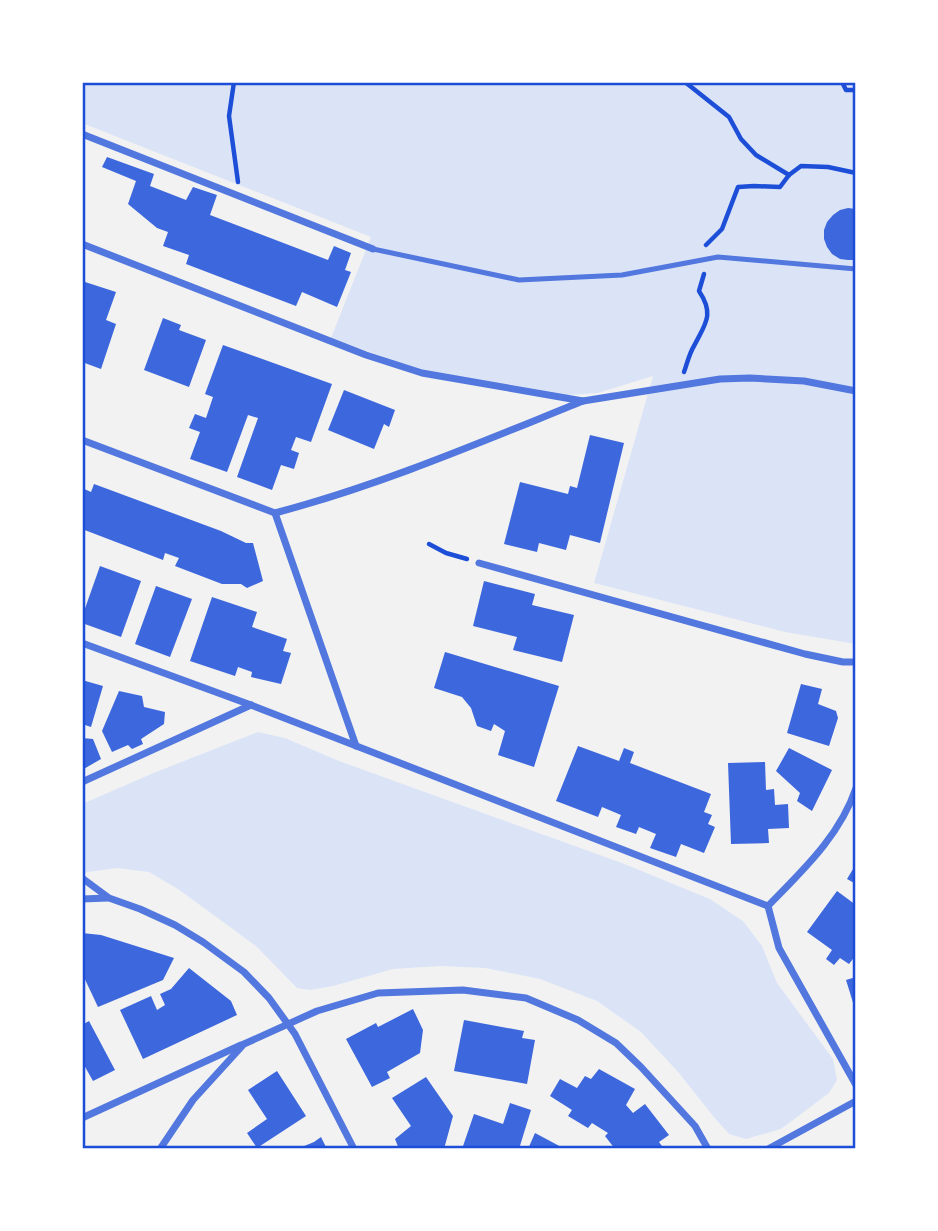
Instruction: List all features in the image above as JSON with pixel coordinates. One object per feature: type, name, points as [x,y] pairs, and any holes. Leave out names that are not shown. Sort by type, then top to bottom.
[{"type":"street","points":[[82,134],[373,249]]},
{"type":"street","points":[[82,244],[366,355],[422,373],[583,401]]},
{"type":"street","points":[[82,440],[275,513],[397,475],[583,401],[720,379],[804,381],[856,391]]},
{"type":"street","points":[[275,513],[356,746]]},
{"type":"street","points":[[479,563],[805,654],[856,662]]},
{"type":"street","points":[[82,643],[251,705],[768,906]]},
{"type":"street","points":[[82,782],[251,705]]},
{"type":"street","points":[[768,906],[822,849],[851,803],[856,788]]},
{"type":"street","points":[[82,878],[109,898],[154,915],[202,942],[244,972],[269,998],[295,1034],[354,1149]]},
{"type":"street","points":[[82,899],[109,898]]},
{"type":"street","points":[[768,906],[779,948],[856,1085]]},
{"type":"street","points":[[82,1118],[317,1011],[378,993],[463,990],[526,998],[578,1020],[616,1043],[695,1126],[708,1149]]},
{"type":"street","points":[[160,1149],[193,1101],[244,1044]]},
{"type":"street","points":[[768,1149],[856,1101]]},
{"type":"street","points":[[790,1138],[795,1149]]},
{"type":"lane","points":[[373,249],[519,280],[622,275],[718,257],[856,269]]},
{"type":"path","points":[[234,82],[229,116],[239,196]]},
{"type":"path","points":[[685,82],[729,117],[741,139],[756,155],[789,175]]},
{"type":"path","points":[[842,82],[846,90],[856,90]]},
{"type":"path","points":[[429,544],[446,553],[479,563]]},
{"type":"shaded area","points":[[82,82],[856,82],[856,644],[785,632],[594,583],[653,376],[598,393],[554,396],[415,368],[331,338],[371,237],[82,123]]},
{"type":"shaded area","points":[[258,732],[285,738],[339,761],[622,863],[710,899],[743,921],[762,946],[777,983],[833,1059],[837,1080],[829,1093],[781,1129],[746,1139],[729,1134],[641,1032],[597,1001],[540,979],[485,968],[440,966],[393,969],[333,986],[310,990],[297,988],[256,946],[178,889],[149,872],[117,868],[82,874],[82,804]]},
{"type":"building","points":[[107,157],[154,174],[150,186],[186,200],[193,187],[217,195],[210,215],[328,260],[334,246],[351,253],[345,270],[351,272],[337,307],[302,292],[296,306],[186,264],[189,255],[163,246],[168,232],[157,228],[128,204],[136,181],[102,167]]},
{"type":"building","points":[[856,209],[856,260],[840,259],[832,254],[824,239],[827,222],[840,210]]},
{"type":"building","points":[[82,281],[116,292],[106,320],[116,324],[101,369],[82,362]]},
{"type":"building","points":[[163,318],[181,325],[179,330],[206,340],[189,387],[144,370]]},
{"type":"building","points":[[223,345],[332,384],[311,442],[296,437],[291,450],[299,453],[294,469],[281,465],[272,490],[237,477],[258,418],[248,415],[227,472],[190,459],[200,432],[189,428],[195,414],[206,418],[213,397],[205,394]]},
{"type":"building","points":[[344,390],[395,410],[389,427],[384,424],[374,449],[328,430]]},
{"type":"building","points":[[590,435],[624,443],[600,543],[570,535],[566,550],[539,543],[537,552],[504,544],[520,482],[568,494],[570,486],[577,488]]},
{"type":"building","points":[[94,484],[221,531],[246,543],[253,543],[263,581],[247,588],[241,584],[222,584],[175,566],[179,558],[165,553],[163,560],[82,529],[82,488],[91,492]]},
{"type":"building","points":[[100,566],[141,581],[121,637],[82,623]]},
{"type":"building","points":[[484,581],[535,594],[532,605],[574,615],[562,662],[513,650],[517,637],[473,626]]},
{"type":"building","points":[[156,586],[192,599],[170,657],[135,644]]},
{"type":"building","points":[[212,597],[257,612],[252,627],[287,639],[283,651],[291,653],[281,684],[251,677],[252,672],[238,667],[235,676],[190,661]]},
{"type":"building","points":[[445,652],[559,686],[534,767],[498,755],[505,731],[494,724],[491,731],[477,726],[471,708],[462,697],[434,688]]},
{"type":"building","points":[[82,680],[103,686],[91,727],[82,724]]},
{"type":"building","points":[[801,684],[822,689],[818,704],[836,711],[838,718],[829,746],[787,733]]},
{"type":"building","points":[[119,691],[142,696],[144,707],[165,712],[164,724],[141,739],[143,744],[132,749],[128,745],[112,752],[102,731]]},
{"type":"building","points":[[82,738],[93,739],[101,759],[82,770]]},
{"type":"building","points":[[578,746],[619,761],[624,748],[634,752],[630,763],[711,794],[704,812],[712,815],[708,824],[715,827],[704,853],[681,844],[676,857],[650,848],[656,834],[639,827],[636,834],[616,827],[621,815],[602,807],[598,817],[556,801]]},
{"type":"building","points":[[789,748],[832,770],[812,811],[797,801],[800,793],[776,771]]},
{"type":"building","points":[[765,762],[766,790],[774,789],[775,805],[788,804],[789,828],[768,829],[769,843],[731,844],[728,763]]},
{"type":"building","points":[[856,864],[856,884],[847,879]]},
{"type":"building","points":[[837,891],[856,905],[856,955],[849,964],[840,958],[834,965],[826,959],[832,950],[807,932]]},
{"type":"building","points":[[82,933],[101,935],[174,958],[163,980],[98,1007],[82,973]]},
{"type":"building","points":[[189,968],[231,1001],[237,1015],[143,1059],[120,1010],[151,996],[157,1010],[165,1005],[160,994],[171,989]]},
{"type":"building","points":[[856,977],[856,1009],[855,1009],[846,980]]},
{"type":"building","points":[[413,1009],[423,1030],[420,1053],[387,1072],[390,1078],[372,1087],[346,1039],[376,1023],[378,1027]]},
{"type":"building","points":[[464,1020],[524,1031],[522,1038],[535,1040],[527,1084],[454,1071]]},
{"type":"building","points":[[89,1021],[115,1070],[93,1081],[84,1065],[82,1066],[82,1025]]},
{"type":"building","points":[[599,1069],[635,1089],[626,1105],[633,1113],[645,1104],[669,1135],[659,1142],[664,1149],[615,1149],[605,1136],[608,1133],[592,1123],[588,1128],[568,1116],[572,1110],[550,1096],[560,1079],[577,1088],[585,1076],[591,1079]]},
{"type":"building","points":[[277,1071],[306,1116],[257,1148],[247,1133],[267,1119],[248,1090]]},
{"type":"building","points":[[426,1077],[453,1116],[444,1149],[399,1149],[395,1139],[411,1126],[392,1098]]},
{"type":"building","points":[[510,1103],[531,1110],[519,1149],[462,1149],[474,1114],[503,1124]]},
{"type":"building","points":[[535,1133],[565,1149],[528,1149]]},
{"type":"building","points":[[321,1137],[327,1149],[297,1149],[314,1142]]}]
